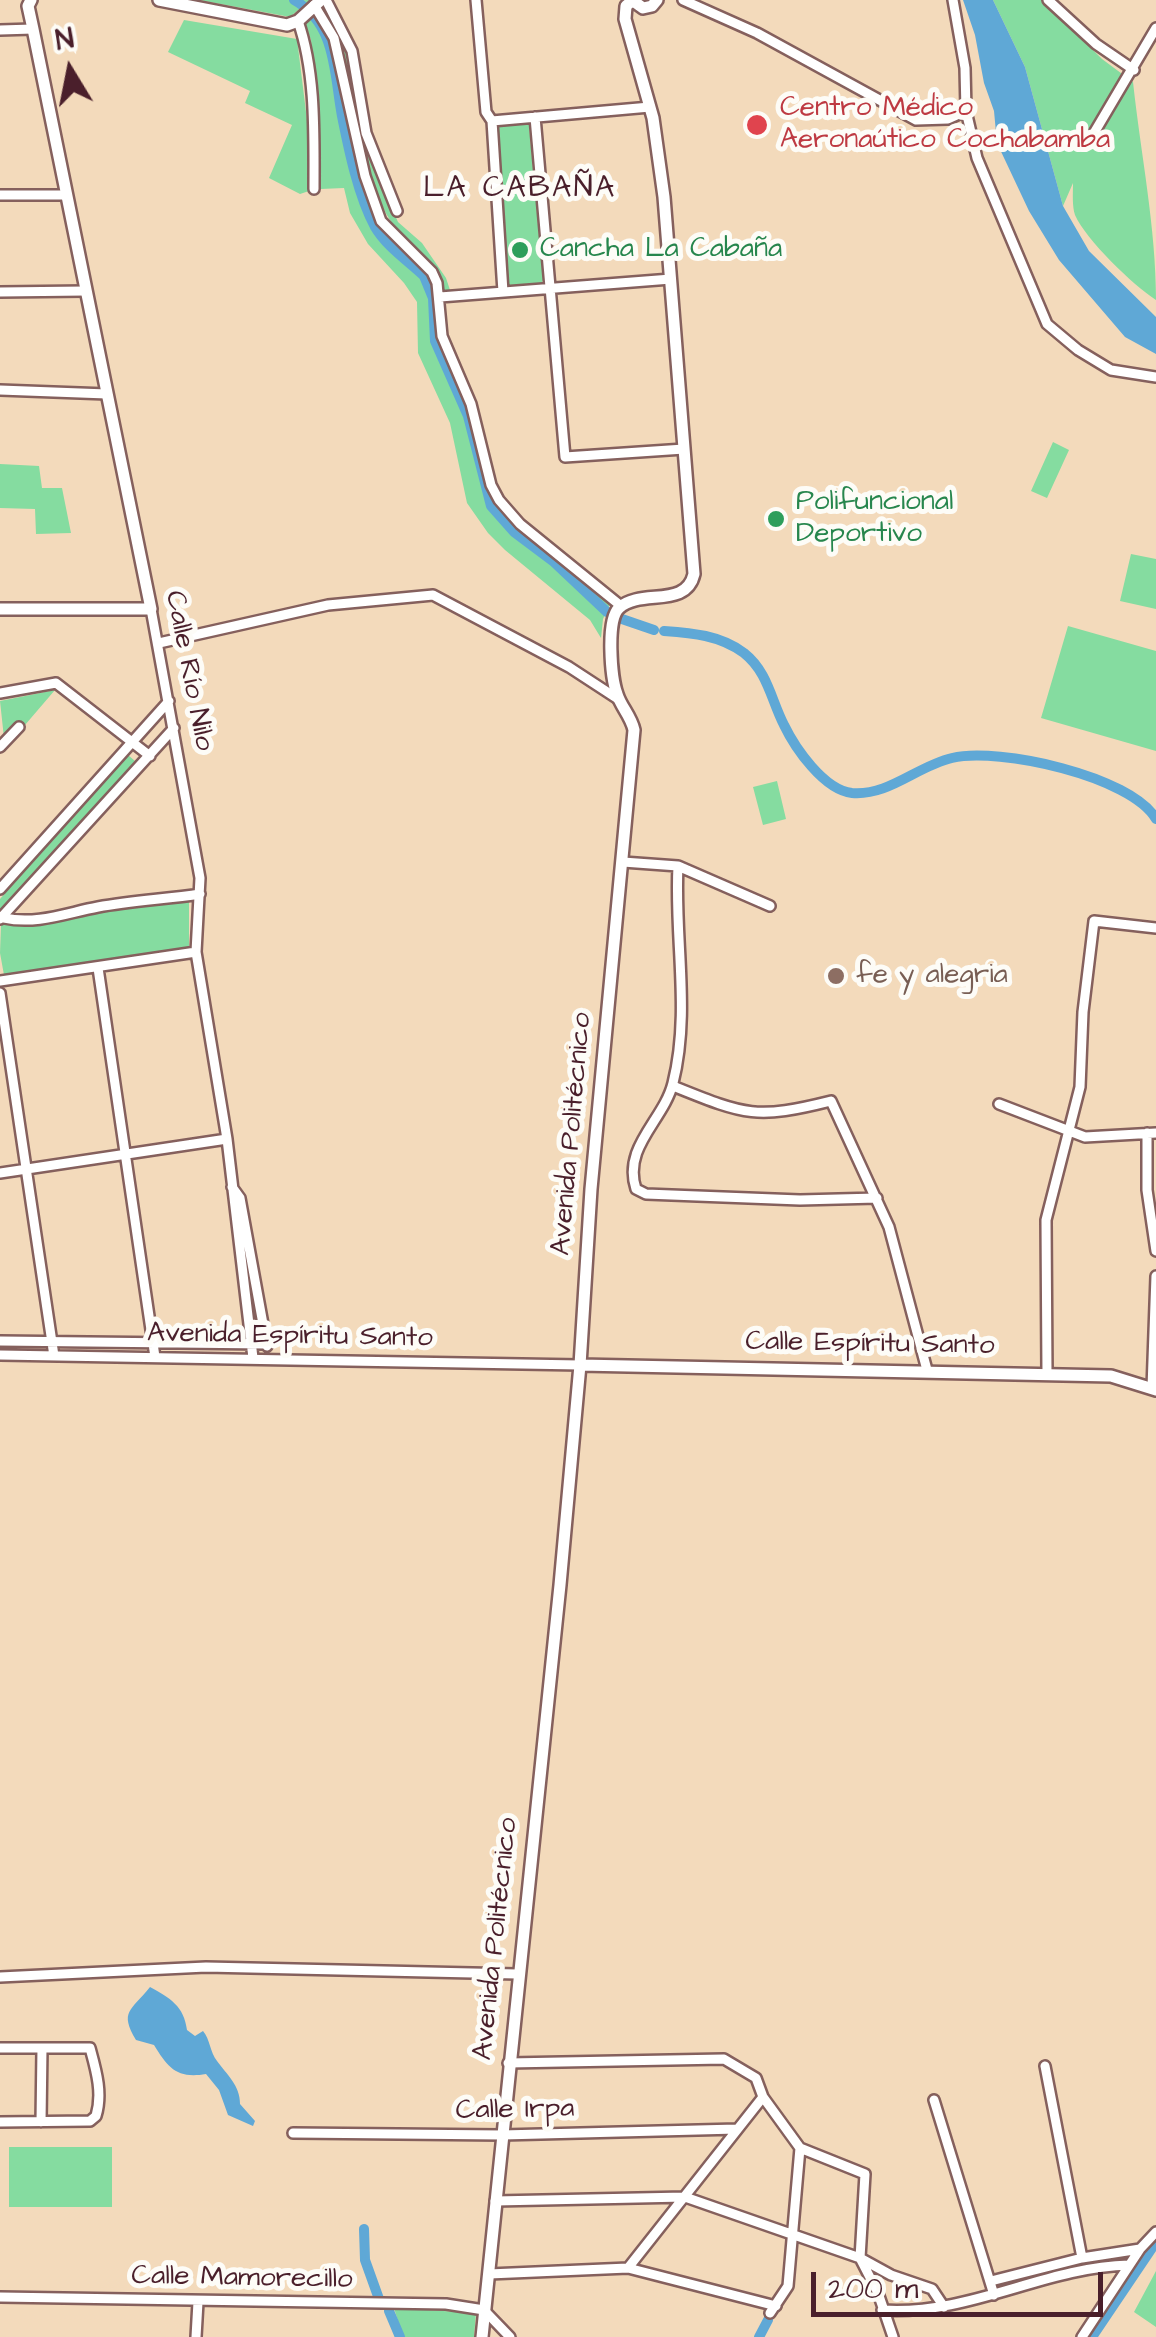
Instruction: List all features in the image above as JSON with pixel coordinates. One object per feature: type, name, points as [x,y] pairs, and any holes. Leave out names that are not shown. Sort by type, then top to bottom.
[{"type":"main road","name":"Calle Río Nilo","points":[[31,0],[28,6],[32,29],[151,609]]},
{"type":"main road","points":[[159,0],[287,25],[313,8]]},
{"type":"main road","points":[[620,608],[688,589],[694,574],[664,198],[650,107],[626,19],[626,6],[632,0],[647,8],[657,0]]},
{"type":"main road","name":"Avenida Politécnico","points":[[482,2337],[547,1715],[634,730],[618,699],[613,675],[612,623],[620,608]]},
{"type":"main road","points":[[0,609],[151,609]]},
{"type":"main road","name":"Calle Espíritu Santo","points":[[580,1364],[1111,1376],[1154,1389]]},
{"type":"street","points":[[476,0],[486,112],[492,121],[503,292]]},
{"type":"street","points":[[682,0],[702,4],[916,120],[935,121],[966,111]]},
{"type":"street","points":[[953,0],[962,46],[966,111],[977,158],[1047,324],[1110,370],[1156,377]]},
{"type":"street","points":[[1048,0],[1096,44],[1134,70]]},
{"type":"street","points":[[313,8],[305,40],[314,126],[314,189]]},
{"type":"street","points":[[313,8],[352,51],[366,133],[397,211]]},
{"type":"street","points":[[313,8],[334,38],[360,157],[381,221],[432,272],[440,298],[445,348],[472,404],[491,485],[520,524],[620,608]]},
{"type":"street","points":[[1094,133],[1156,28]]},
{"type":"street","points":[[0,30],[32,29]]},
{"type":"street","points":[[492,121],[650,107]]},
{"type":"street","points":[[535,116],[564,457],[684,449]]},
{"type":"street","points":[[0,196],[66,194]]},
{"type":"street","points":[[440,298],[671,279]]},
{"type":"street","points":[[0,292],[84,291]]},
{"type":"street","points":[[0,390],[106,394]]},
{"type":"street","points":[[159,643],[328,605],[433,595],[570,667],[618,699]]},
{"type":"street","name":"Calle Río Nilo","points":[[151,609],[200,894],[196,952],[228,1139],[253,1358]]},
{"type":"street","points":[[0,693],[56,684],[150,756]]},
{"type":"street","points":[[0,889],[169,701]]},
{"type":"street","points":[[0,744],[18,727]]},
{"type":"street","points":[[2,919],[174,728]]},
{"type":"street","points":[[623,862],[678,866],[770,906]]},
{"type":"street","points":[[678,866],[676,913],[682,1023],[673,1086],[640,1142],[634,1162],[636,1189],[646,1194],[800,1200],[877,1198]]},
{"type":"street","points":[[2,919],[48,919],[200,894]]},
{"type":"street","points":[[1047,1374],[1046,1220],[1080,1086],[1083,1012],[1094,920],[1156,928]]},
{"type":"street","points":[[0,982],[196,952]]},
{"type":"street","points":[[98,968],[155,1357]]},
{"type":"street","points":[[0,993],[54,1356]]},
{"type":"street","points":[[673,1086],[750,1114],[789,1112],[832,1101],[889,1226],[927,1370]]},
{"type":"street","points":[[998,1104],[1070,1134],[1086,1137],[1151,1133],[1147,1190],[1156,1251]]},
{"type":"street","points":[[0,1173],[228,1139]]},
{"type":"street","points":[[232,1186],[240,1198],[268,1359]]},
{"type":"street","points":[[1154,1389],[1156,1276]]},
{"type":"street","name":"Avenida Espíritu Santo","points":[[0,1341],[266,1344]]},
{"type":"street","name":"Avenida Espíritu Santo","points":[[0,1355],[580,1364]]},
{"type":"street","points":[[0,1977],[206,1967],[517,1974]]},
{"type":"street","points":[[0,2048],[90,2048],[99,2096],[96,2116],[90,2121],[0,2122]]},
{"type":"street","points":[[42,2048],[42,2122]]},
{"type":"street","points":[[508,2062],[724,2060],[756,2078],[762,2097],[800,2148],[865,2174],[860,2258],[893,2337]]},
{"type":"street","points":[[1045,2066],[1082,2258]]},
{"type":"street","points":[[628,2268],[762,2097]]},
{"type":"street","points":[[934,2100],[994,2295]]},
{"type":"street","name":"Calle Irpa","points":[[292,2132],[502,2135],[737,2129]]},
{"type":"street","points":[[489,2274],[628,2268],[773,2310],[788,2286],[800,2148]]},
{"type":"street","points":[[495,2201],[685,2197],[860,2258],[932,2289],[944,2307]]},
{"type":"street","points":[[1082,2337],[1140,2249],[1156,2232]]},
{"type":"street","points":[[991,2281],[1082,2258],[1140,2249]]},
{"type":"street","points":[[882,2310],[944,2307],[1062,2274],[1129,2265]]},
{"type":"street","name":"Calle Mamorecillo","points":[[0,2297],[446,2304],[484,2310]]},
{"type":"street","points":[[196,2337],[198,2302]]},
{"type":"street","points":[[484,2310],[510,2337]]},
{"type":"green space","points":[[199,0],[310,0],[290,17]]},
{"type":"green space","points":[[993,0],[1043,0],[1102,59],[1133,82],[1151,218],[1156,300],[1089,237],[1074,211],[1073,183],[1063,206],[1025,67]]},
{"type":"green space","points":[[327,6],[349,52],[364,138],[379,179],[398,222],[422,243],[446,278],[451,293],[443,294],[432,270],[397,230],[383,207],[361,143],[339,43],[322,10]]},
{"type":"green space","points":[[314,11],[330,39],[361,177],[378,222],[434,283],[442,349],[469,405],[496,502],[517,526],[610,604],[601,638],[590,620],[488,533],[467,503],[450,423],[418,353],[417,302],[368,244],[350,213],[344,188],[321,189],[311,40],[305,23]]},
{"type":"green space","points":[[184,20],[297,39],[308,128],[309,191],[300,194],[269,178],[292,125],[245,103],[250,91],[168,52]]},
{"type":"green space","points":[[526,123],[543,280],[541,284],[508,287],[496,130],[501,124]]},
{"type":"green space","points":[[1053,442],[1069,450],[1047,498],[1031,491]]},
{"type":"green space","points":[[0,464],[39,466],[42,488],[62,488],[71,533],[36,534],[35,509],[0,508]]},
{"type":"green space","points":[[1131,554],[1156,559],[1156,609],[1120,601]]},
{"type":"green space","points":[[1068,626],[1156,651],[1156,751],[1041,718]]},
{"type":"green space","points":[[55,690],[25,725],[20,724],[4,738],[0,701]]},
{"type":"green space","points":[[128,755],[135,761],[0,913],[0,899]]},
{"type":"green space","points":[[777,781],[786,819],[763,825],[753,787]]},
{"type":"green space","points":[[189,900],[189,950],[4,975],[1,925],[43,925],[98,912]]},
{"type":"green space","points":[[9,2147],[112,2147],[112,2207],[9,2207]]},
{"type":"green space","points":[[1156,2271],[1156,2327],[1134,2312]]},
{"type":"green space","points":[[394,2308],[476,2313],[474,2337],[403,2337]]},
{"type":"water","points":[[963,0],[993,0],[1025,67],[1063,206],[1089,251],[1156,317],[1156,354],[1125,337],[1059,260],[1029,211],[997,143],[994,111]]},
{"type":"water","points":[[150,1987],[175,2004],[187,2030],[195,2036],[203,2031],[235,2086],[240,2104],[255,2121],[253,2126],[228,2115],[219,2090],[206,2074],[180,2073],[169,2066],[154,2045],[136,2040],[128,2017]]},
{"type":"waterway","points":[[294,0],[319,22],[326,36],[351,158],[375,227],[424,276],[433,298],[435,341],[468,416],[491,506],[514,532],[554,562],[607,612]]},
{"type":"waterway","points":[[619,618],[654,630]]},
{"type":"waterway","points":[[664,631],[716,639],[744,653],[764,678],[795,745],[821,776],[841,790],[878,790],[952,758],[1000,757],[1093,778],[1142,804],[1156,819]]},
{"type":"waterway","points":[[364,2229],[365,2260],[379,2299]]},
{"type":"waterway","points":[[1092,2337],[1156,2242]]},
{"type":"waterway","points":[[389,2311],[400,2337]]},
{"type":"waterway","points":[[759,2337],[768,2320]]},
{"type":"place","name":"Centro Médico Aeronaútico Cochabamba","points":[[757,125]]},
{"type":"place","name":"Cancha La Cabaña","points":[[520,250]]},
{"type":"place","name":"Polifuncional Deportivo","points":[[776,519]]},
{"type":"place","name":"fe y alegria","points":[[836,976]]},
{"type":"district","name":"LA CABAÑA","points":[[520,190]]}]
